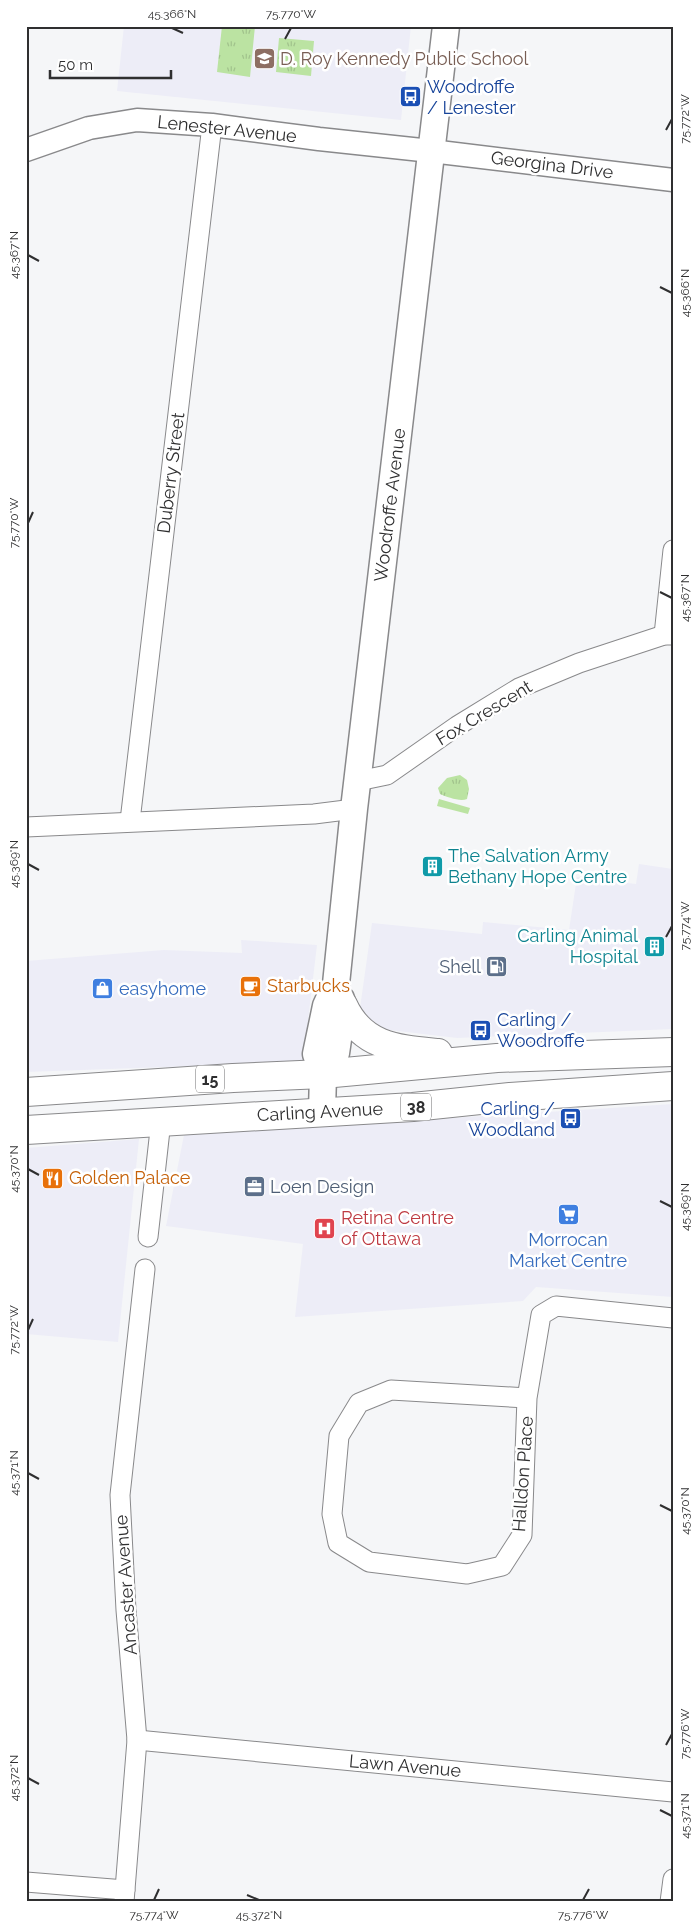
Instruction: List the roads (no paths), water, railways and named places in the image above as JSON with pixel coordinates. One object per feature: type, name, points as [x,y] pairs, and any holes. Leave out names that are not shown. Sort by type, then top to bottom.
[{"type":"main road","name":"Woodroffe Avenue","points":[[322,1112],[323,1074],[316,1054],[326,1006],[340,994],[354,809],[446,26]]},
{"type":"main road","points":[[340,994],[348,1017],[363,1033],[383,1043],[418,1051],[497,1058]]},
{"type":"main road","points":[[323,1074],[497,1058],[673,1052]]},
{"type":"main road","name":"15","points":[[26,1092],[323,1074]]},
{"type":"main road","name":"Carling Avenue","points":[[26,1130],[413,1107],[510,1097],[673,1086]]},
{"type":"street","name":"Lenester Avenue","points":[[26,150],[90,128],[137,120],[212,125],[319,140],[431,151]]},
{"type":"street","name":"Duberry Street","points":[[130,821],[212,125]]},
{"type":"street","name":"Georgina Drive","points":[[431,151],[673,180]]},
{"type":"street","points":[[668,635],[673,550]]},
{"type":"street","name":"Fox Crescent","points":[[358,781],[387,775],[457,726],[519,688],[580,663],[668,635]]},
{"type":"street","points":[[26,827],[314,814],[354,809]]},
{"type":"street","points":[[148,1238],[161,1121]]},
{"type":"street","name":"Ancaster Avenue","points":[[125,1896],[137,1740],[126,1610],[120,1495],[145,1269]]},
{"type":"street","name":"Halldon Place","points":[[527,1398],[391,1390],[359,1403],[339,1436],[332,1514],[338,1543],[369,1562],[467,1574],[502,1566],[522,1535],[527,1398],[541,1315],[556,1306],[673,1318]]},
{"type":"street","name":"Lawn Avenue","points":[[137,1740],[673,1792]]},
{"type":"street","points":[[670,1902],[673,1879]]},
{"type":"street","points":[[26,1882],[125,1896]]},
{"type":"place","name":"D. Roy Kennedy Public School","points":[[264,59]]},
{"type":"place","name":"Woodroffe / Lenester","points":[[411,97]]},
{"type":"place","name":"The Salvation Army Bethany Hope Centre","points":[[432,866]]},
{"type":"place","name":"Carling Animal Hospital","points":[[654,946]]},
{"type":"place","name":"Shell","points":[[497,967]]},
{"type":"place","name":"Starbucks","points":[[251,986]]},
{"type":"place","name":"easyhome","points":[[103,989]]},
{"type":"place","name":"Carling / Woodroffe","points":[[481,1030]]},
{"type":"place","name":"Carling / Woodland","points":[[571,1119]]},
{"type":"place","name":"Golden Palace","points":[[53,1178]]},
{"type":"place","name":"Loen Design","points":[[254,1187]]},
{"type":"place","name":"Morrocan Market Centre","points":[[568,1215]]},
{"type":"place","name":"Retina Centre of Ottawa","points":[[325,1228]]}]
